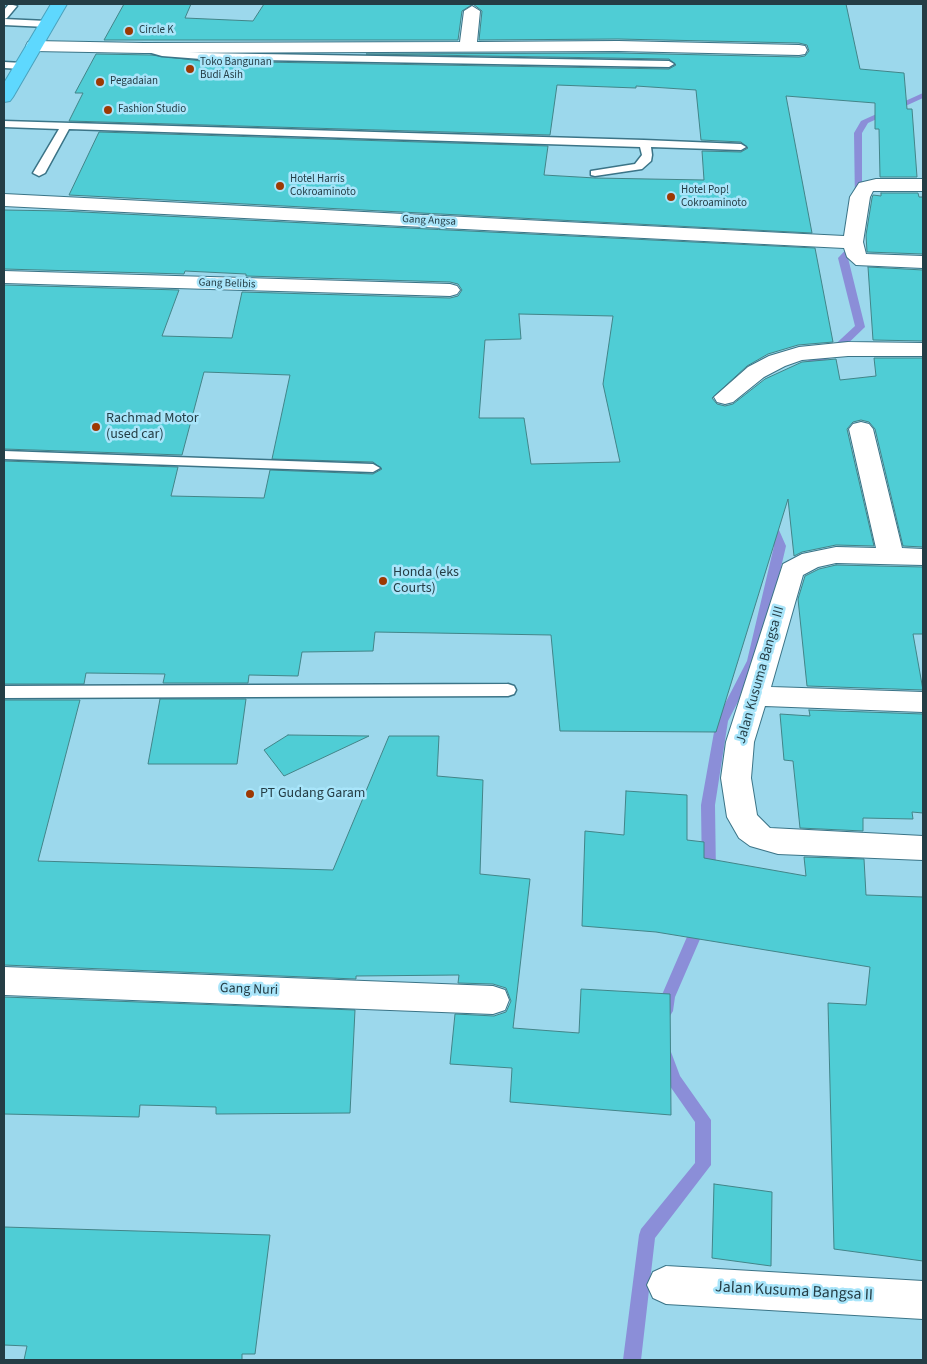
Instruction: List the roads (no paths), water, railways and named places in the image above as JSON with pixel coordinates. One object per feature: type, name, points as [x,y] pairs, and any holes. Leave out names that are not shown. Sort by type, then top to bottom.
[{"type":"highway","points":[[4,97],[59,4]]},
{"type":"street","points":[[468,46],[472,11]]},
{"type":"street","points":[[34,46],[144,48],[618,46],[799,50]]},
{"type":"street","points":[[856,250],[860,197],[866,187],[923,184]]},
{"type":"street","name":"Gang Angsa","points":[[4,200],[856,250],[923,262]]},
{"type":"street","name":"Gang Belibis","points":[[4,277],[450,290]]},
{"type":"street","points":[[725,397],[756,372],[777,361],[824,350],[923,350]]},
{"type":"street","points":[[861,429],[891,556],[923,557]]},
{"type":"street","name":"Jalan Kusuma Bangsa III","points":[[891,556],[836,555],[811,560],[792,570],[740,742],[736,778],[742,817],[750,830],[761,838],[778,842],[923,848]]},
{"type":"street","points":[[754,696],[923,702]]},
{"type":"street","name":"Gang Nuri","points":[[4,980],[493,1000]]},
{"type":"street","name":"Jalan Kusuma Bangsa II","points":[[666,1285],[923,1300]]},
{"type":"lane","points":[[4,16],[12,6]]},
{"type":"lane","points":[[4,22],[47,24]]},
{"type":"lane","points":[[144,48],[162,53],[201,56],[669,64]]},
{"type":"lane","points":[[4,65],[23,66]]},
{"type":"lane","points":[[4,124],[741,147]]},
{"type":"lane","points":[[39,173],[66,126]]},
{"type":"lane","points":[[595,174],[638,167],[645,161],[647,155],[644,143]]},
{"type":"lane","points":[[4,455],[373,468]]},
{"type":"lane","points":[[4,692],[508,690]]},
{"type":"waterway","points":[[858,201],[858,133],[865,121],[923,95]]},
{"type":"waterway","points":[[803,367],[832,353],[860,327],[843,258],[857,243]]},
{"type":"waterway","points":[[709,875],[708,805],[722,721],[753,661],[780,546],[769,521]]},
{"type":"waterway","points":[[665,1011],[668,997],[700,923]]},
{"type":"waterway","points":[[632,1360],[647,1235],[703,1165],[703,1120],[673,1079],[666,1057]]},
{"type":"place","name":"Circle K","points":[[129,31]]},
{"type":"place","name":"Toko Bangunan Budi Asih","points":[[190,69]]},
{"type":"place","name":"Pegadaian","points":[[100,82]]},
{"type":"place","name":"Fashion Studio","points":[[108,110]]},
{"type":"place","name":"Hotel Harris Cokroaminoto","points":[[280,186]]},
{"type":"place","name":"Hotel Pop! Cokroaminoto","points":[[671,197]]},
{"type":"place","name":"Rachmad Motor (used car)","points":[[96,427]]},
{"type":"place","name":"Honda (eks Courts)","points":[[383,581]]},
{"type":"place","name":"PT Gudang Garam","points":[[250,794]]}]
